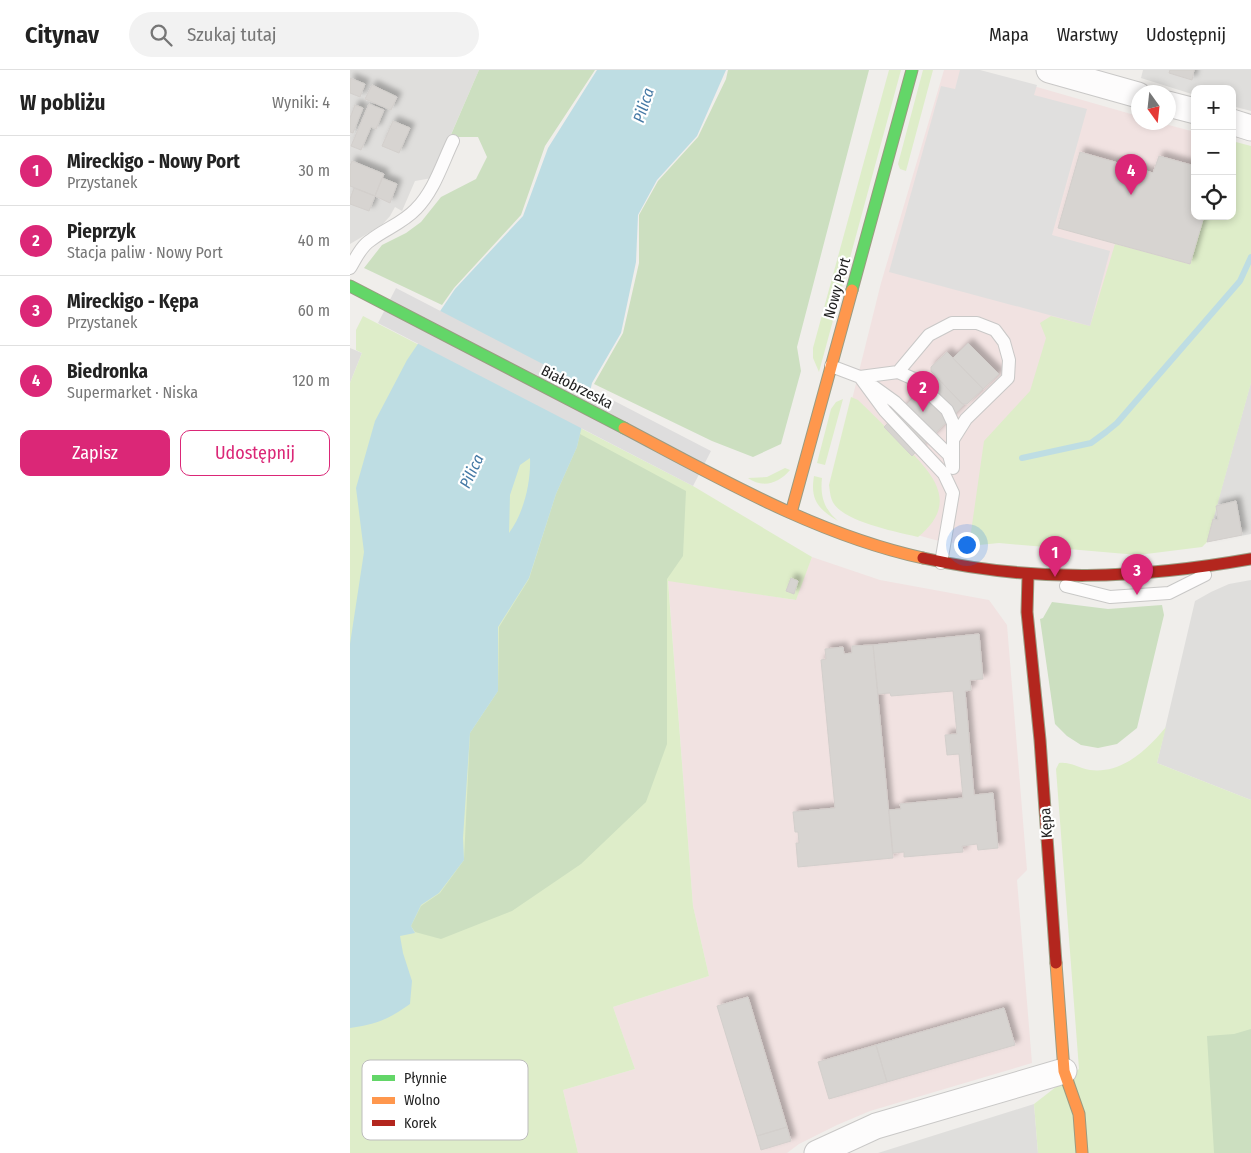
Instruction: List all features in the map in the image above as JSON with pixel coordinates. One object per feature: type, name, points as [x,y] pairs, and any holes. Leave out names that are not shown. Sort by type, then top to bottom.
[{"type":"street","name":"Nowy Port","points":[[791,513],[912,70]]},
{"type":"street","points":[[1049,70],[1133,85]]},
{"type":"street","points":[[1176,106],[1191,110]]},
{"type":"street","points":[[1236,123],[1251,128]]},
{"type":"street","name":"Białobrzeska","points":[[350,286],[791,513],[870,544],[941,563],[1028,575],[1085,577],[1141,575],[1251,560]]},
{"type":"street","name":"Kępa","points":[[1028,575],[1027,612],[1040,740],[1064,1071],[1079,1114],[1082,1153]]},
{"type":"street","points":[[817,1153],[876,1126],[1064,1071]]},
{"type":"lane","points":[[350,268],[359,252],[370,240],[409,216],[424,199],[436,179],[453,141]]},
{"type":"lane","points":[[898,372],[929,335],[952,323],[977,323],[995,330],[1004,342],[1009,360],[1008,378],[966,419],[954,438]]},
{"type":"lane","points":[[831,366],[860,377],[895,402],[949,455],[952,468]]},
{"type":"lane","points":[[860,377],[898,372],[914,379],[947,410],[953,423],[952,493],[941,563]]},
{"type":"lane","points":[[860,377],[885,411],[944,474],[952,493]]},
{"type":"lane","points":[[1028,575],[1110,598],[1169,592],[1230,564]]},
{"type":"shaded area","points":[[350,70],[479,70],[432,178],[415,181],[402,211],[395,207],[382,225],[350,244]]},
{"type":"shaded area","points":[[944,70],[978,70],[1131,114],[1131,130],[1176,130],[1176,127],[1191,131],[1191,220],[1195,220],[1198,281],[1032,392],[971,545],[939,541],[917,535],[831,484],[881,283]]},
{"type":"shaded area","points":[[960,70],[980,70],[1037,85],[1034,95],[1087,109],[1052,235],[1110,251],[1090,326],[889,272],[941,86],[955,89]]},
{"type":"shaded area","points":[[1143,70],[1251,70],[1251,111],[1236,107],[1236,85],[1191,85],[1191,94],[1176,89],[1176,85],[1163,85],[1141,78]]},
{"type":"shaded area","points":[[350,348],[362,353],[350,383]]},
{"type":"shaded area","points":[[1251,382],[1251,534],[1207,542],[1213,519]]},
{"type":"shaded area","points":[[812,557],[880,580],[989,600],[1007,625],[1027,870],[1017,880],[1032,1063],[870,1111],[799,1144],[787,1153],[578,1153],[563,1090],[635,1069],[613,1007],[709,976],[693,906],[668,580],[795,600]]},
{"type":"shaded area","points":[[1251,580],[1251,800],[1157,763],[1195,601],[1229,584]]},
{"type":"shaded area","points":[[1034,1104],[1038,1153],[878,1153]]},
{"type":"green space","points":[[479,70],[595,70],[545,146],[521,215],[454,288],[442,305],[364,268],[382,245],[406,233],[421,222],[441,197],[476,179],[487,157],[478,137],[450,137]]},
{"type":"green space","points":[[728,70],[869,70],[797,347],[801,371],[781,444],[753,457],[712,441],[594,384],[623,333],[639,263],[639,215],[658,181],[698,137],[726,79]]},
{"type":"green space","points":[[889,70],[901,70],[819,372],[813,358],[813,348]]},
{"type":"green space","points":[[923,70],[933,70],[906,171],[900,169],[898,164]]},
{"type":"green space","points":[[1236,142],[1251,146],[1251,383],[1207,542],[1202,547],[1138,555],[999,543],[969,546],[984,441],[1030,391],[1046,338],[1040,323],[1051,316],[1090,326],[1115,244],[1190,264],[1203,220],[1236,220]]},
{"type":"green space","points":[[363,316],[693,486],[812,557],[796,600],[668,581],[693,906],[709,976],[613,1007],[635,1069],[563,1090],[578,1153],[350,1153],[350,383],[362,353],[356,350],[356,330]]},
{"type":"green space","points":[[851,397],[858,400],[913,454],[932,477],[940,500],[938,512],[931,524],[918,537],[860,521],[840,510],[833,502],[829,485]]},
{"type":"green space","points":[[843,399],[825,465],[817,463],[831,409],[836,402]]},
{"type":"green space","points":[[580,434],[686,491],[683,556],[667,579],[667,744],[646,802],[581,864],[512,911],[441,939],[415,932],[411,926],[421,906],[440,893],[464,860],[470,733],[498,691],[499,627],[529,579],[556,494],[577,447]]},
{"type":"green space","points":[[785,468],[790,470],[786,475],[770,483],[759,483],[748,478],[767,477]]},
{"type":"green space","points":[[814,476],[822,478],[824,502],[829,512],[838,521],[825,512],[817,503],[813,491]]},
{"type":"green space","points":[[1052,602],[1108,609],[1162,605],[1164,615],[1137,728],[1117,744],[1098,748],[1081,745],[1067,736],[1055,724],[1040,619],[1043,618]]},
{"type":"green space","points":[[1166,727],[1157,763],[1251,800],[1251,1153],[1038,1153],[1034,1104],[1079,1069],[1056,769],[1059,763],[1090,770],[1113,768],[1133,759],[1151,744]]},
{"type":"green space","points":[[1251,1029],[1251,1153],[1214,1153],[1207,1036],[1234,1034]]},
{"type":"water","name":"Pilica","points":[[597,70],[726,70],[697,136],[657,180],[638,215],[636,262],[621,333],[592,383],[577,447],[556,494],[529,578],[498,627],[498,691],[470,733],[463,838],[464,860],[439,893],[421,905],[411,926],[415,933],[400,936],[412,981],[410,1004],[382,1020],[350,1028],[350,644],[364,552],[356,488],[375,421],[407,360],[455,289],[523,216],[548,148]],"holes":[[[530,458],[526,497],[519,516],[509,533],[510,495],[520,465]]]},
{"type":"pier","points":[[396,288],[711,451],[693,486],[378,323]]},
{"type":"building","points":[[1170,70],[1194,70],[1192,80],[1169,73]]},
{"type":"building","points":[[350,78],[365,84],[360,97],[350,93]]},
{"type":"building","points":[[372,85],[397,97],[391,110],[365,99]]},
{"type":"building","points":[[369,104],[384,110],[376,129],[371,127],[361,150],[351,146]]},
{"type":"building","points":[[355,105],[363,108],[353,133],[350,132],[350,118]]},
{"type":"building","points":[[393,121],[410,128],[399,153],[382,146]]},
{"type":"building","points":[[1080,152],[1153,173],[1159,156],[1191,165],[1191,220],[1203,220],[1190,264],[1058,228]]},
{"type":"building","points":[[352,161],[384,174],[375,196],[350,186],[350,166]]},
{"type":"building","points":[[382,178],[397,184],[390,203],[375,196]]},
{"type":"building","points":[[354,188],[375,196],[369,211],[350,204]]},
{"type":"building","points":[[968,343],[999,374],[983,389],[953,358]]},
{"type":"building","points":[[947,352],[983,389],[967,404],[962,404],[931,371],[931,367]]},
{"type":"building","points":[[935,376],[964,405],[912,456],[884,427]]},
{"type":"building","points":[[1236,501],[1242,535],[1207,542],[1213,519],[1218,520],[1216,506]]},
{"type":"building","points":[[791,578],[798,581],[794,594],[786,591]]},
{"type":"building","points":[[979,634],[983,679],[970,680],[971,690],[965,691],[974,795],[993,793],[998,848],[978,850],[977,844],[962,846],[963,852],[904,857],[904,852],[893,853],[889,810],[901,809],[900,804],[963,798],[959,754],[947,755],[945,735],[957,734],[953,691],[891,696],[890,693],[878,694],[873,645]]},
{"type":"building","points":[[873,645],[893,858],[798,867],[796,843],[799,843],[798,832],[795,832],[793,812],[835,808],[821,660],[826,659],[825,649],[843,647],[844,654],[852,653],[852,646]]},
{"type":"building","points":[[748,997],[787,1127],[757,1136],[717,1006]]},
{"type":"building","points":[[1004,1008],[1015,1045],[887,1082],[876,1045]]},
{"type":"building","points":[[876,1045],[887,1082],[829,1099],[818,1062]]},
{"type":"building","points":[[787,1127],[791,1141],[761,1150],[757,1136]]},
{"type":"waterway","points":[[1022,458],[1091,443],[1117,423],[1240,281],[1251,257]]},
{"type":"traffic: fast","points":[[852,290],[912,70]]},
{"type":"traffic: fast","points":[[350,286],[624,428]]},
{"type":"traffic: slow","points":[[791,513],[852,290]]},
{"type":"traffic: slow","points":[[624,428],[732,485],[807,520],[884,548],[923,558]]},
{"type":"traffic: slow","points":[[1056,963],[1064,1071],[1079,1114],[1082,1153]]},
{"type":"traffic: jam","points":[[923,558],[1006,572],[1047,575],[1127,574],[1168,571],[1251,559]]},
{"type":"traffic: jam","points":[[1028,575],[1027,612],[1040,740],[1056,963]]},
{"type":"place","name":"Biedronka","points":[[1131,195]]},
{"type":"place","name":"Pieprzyk","points":[[923,412]]},
{"type":"place","name":"Mireckigo - Nowy Port","points":[[1055,577]]},
{"type":"place","name":"Mireckigo - Kępa","points":[[1137,595]]}]
